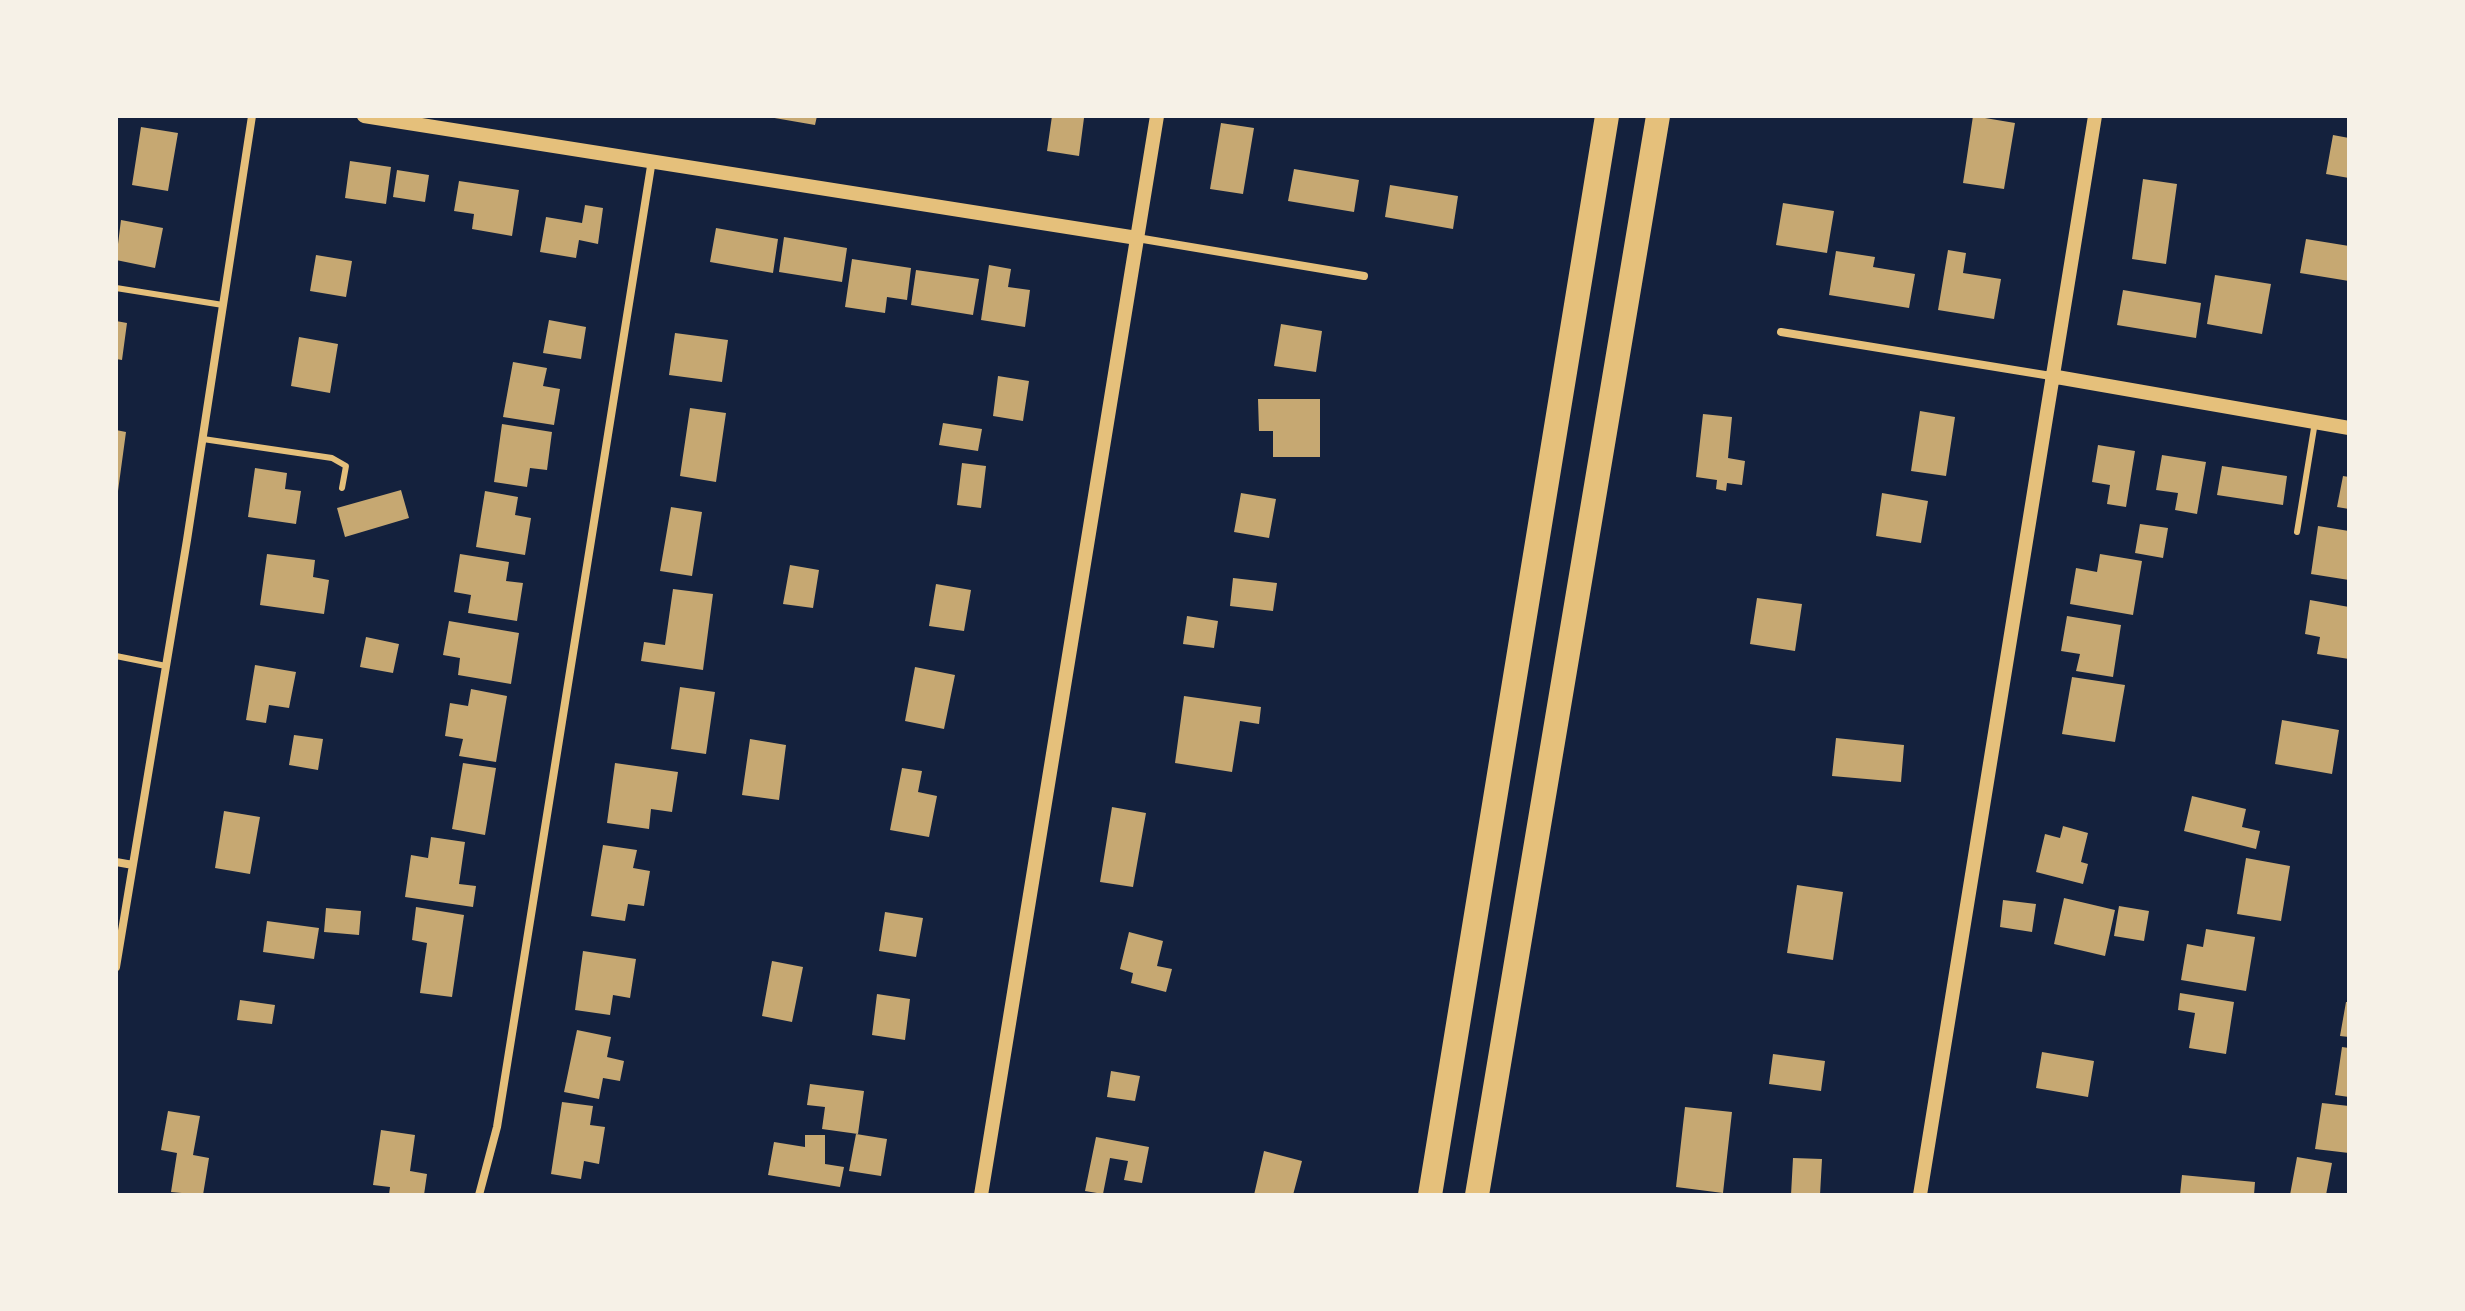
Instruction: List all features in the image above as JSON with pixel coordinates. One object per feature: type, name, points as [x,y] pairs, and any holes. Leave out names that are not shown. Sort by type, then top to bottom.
[{"type":"highway","points":[[1430,1195],[1607,116]]},
{"type":"highway","points":[[1477,1195],[1658,116]]},
{"type":"street","points":[[116,967],[203,439],[252,116]]},
{"type":"street","points":[[364,116],[1364,276]]},
{"type":"street","points":[[981,1195],[1157,116]]},
{"type":"street","points":[[1920,1195],[2095,116]]},
{"type":"street","points":[[479,1195],[497,1127],[652,160]]},
{"type":"street","points":[[1781,332],[2349,428]]},
{"type":"street","points":[[116,862],[133,865]]},
{"type":"lane","points":[[116,288],[223,305]]},
{"type":"lane","points":[[2297,532],[2315,422]]},
{"type":"lane","points":[[203,439],[332,458],[346,466],[342,488]]},
{"type":"lane","points":[[116,656],[166,666]]},
{"type":"building","points":[[763,116],[817,116],[815,125]]},
{"type":"building","points":[[1052,116],[1084,118],[1079,156],[1047,151]]},
{"type":"building","points":[[1973,116],[2015,123],[2004,189],[1963,183]]},
{"type":"building","points":[[1221,123],[1254,128],[1243,194],[1210,189]]},
{"type":"building","points":[[141,127],[178,133],[168,191],[132,185]]},
{"type":"building","points":[[2333,135],[2349,138],[2349,178],[2326,174]]},
{"type":"building","points":[[350,161],[391,167],[386,204],[345,198]]},
{"type":"building","points":[[1294,169],[1359,180],[1354,212],[1288,201]]},
{"type":"building","points":[[397,170],[429,175],[425,202],[393,197]]},
{"type":"building","points":[[2143,179],[2177,184],[2166,264],[2132,259]]},
{"type":"building","points":[[459,181],[519,190],[512,236],[472,229],[474,214],[454,211]]},
{"type":"building","points":[[1390,185],[1458,196],[1453,229],[1385,217]]},
{"type":"building","points":[[1783,203],[1834,211],[1827,253],[1776,245]]},
{"type":"building","points":[[585,205],[603,208],[598,244],[579,240],[576,258],[540,252],[546,217],[582,223]]},
{"type":"building","points":[[121,220],[163,228],[155,268],[116,260]]},
{"type":"building","points":[[716,228],[778,239],[773,273],[710,262]]},
{"type":"building","points":[[784,237],[847,248],[842,282],[779,272]]},
{"type":"building","points":[[2306,239],[2349,246],[2349,281],[2300,273]]},
{"type":"building","points":[[1948,250],[1966,253],[1963,273],[2001,279],[1994,319],[1938,310]]},
{"type":"building","points":[[1836,251],[1875,257],[1873,267],[1915,274],[1909,308],[1829,295]]},
{"type":"building","points":[[316,255],[352,261],[346,297],[310,291]]},
{"type":"building","points":[[852,259],[911,268],[907,300],[887,297],[885,313],[845,307]]},
{"type":"building","points":[[989,265],[1011,269],[1008,287],[1030,290],[1025,327],[981,320]]},
{"type":"building","points":[[916,270],[979,279],[973,315],[911,305]]},
{"type":"building","points":[[2215,275],[2271,284],[2262,334],[2207,324]]},
{"type":"building","points":[[2123,290],[2201,303],[2196,338],[2117,325]]},
{"type":"building","points":[[549,320],[586,327],[581,359],[543,353]]},
{"type":"building","points":[[116,321],[127,323],[122,360],[116,359]]},
{"type":"building","points":[[1281,324],[1322,331],[1316,372],[1274,366]]},
{"type":"building","points":[[675,333],[728,340],[722,382],[669,375]]},
{"type":"building","points":[[299,337],[338,344],[330,393],[291,386]]},
{"type":"building","points":[[513,362],[547,368],[543,386],[560,389],[554,425],[503,417]]},
{"type":"building","points":[[998,376],[1029,381],[1023,421],[993,416]]},
{"type":"building","points":[[1258,399],[1320,399],[1320,457],[1273,457],[1273,431],[1259,431]]},
{"type":"building","points":[[690,408],[726,413],[716,482],[680,476]]},
{"type":"building","points":[[1920,411],[1955,417],[1946,476],[1911,471]]},
{"type":"building","points":[[1703,414],[1732,417],[1728,458],[1745,461],[1742,485],[1727,483],[1726,491],[1716,489],[1717,480],[1696,477]]},
{"type":"building","points":[[943,423],[982,429],[978,451],[939,445]]},
{"type":"building","points":[[502,424],[552,432],[547,470],[530,468],[527,487],[494,482]]},
{"type":"building","points":[[116,430],[126,432],[118,491],[116,491]]},
{"type":"building","points":[[2098,445],[2135,451],[2126,507],[2107,504],[2110,485],[2092,482]]},
{"type":"building","points":[[2162,455],[2206,462],[2197,514],[2175,510],[2178,493],[2156,490]]},
{"type":"building","points":[[962,463],[986,466],[981,508],[957,505]]},
{"type":"building","points":[[2222,466],[2287,476],[2283,505],[2217,495]]},
{"type":"building","points":[[255,468],[287,473],[285,489],[301,491],[296,524],[248,517]]},
{"type":"building","points":[[2343,476],[2349,477],[2349,509],[2337,507]]},
{"type":"building","points":[[401,490],[409,518],[345,537],[337,508]]},
{"type":"building","points":[[485,491],[518,497],[515,515],[531,518],[525,555],[476,547]]},
{"type":"building","points":[[1241,493],[1276,499],[1269,538],[1234,532]]},
{"type":"building","points":[[1882,493],[1928,501],[1921,543],[1876,536]]},
{"type":"building","points":[[671,507],[702,512],[692,576],[660,571]]},
{"type":"building","points":[[2140,524],[2168,528],[2163,558],[2135,553]]},
{"type":"building","points":[[2318,526],[2349,531],[2349,580],[2311,574]]},
{"type":"building","points":[[267,554],[315,560],[313,577],[329,580],[324,614],[260,605]]},
{"type":"building","points":[[460,554],[509,562],[506,581],[523,583],[517,621],[468,613],[471,595],[454,592]]},
{"type":"building","points":[[2100,554],[2142,561],[2133,615],[2070,604],[2076,568],[2097,572]]},
{"type":"building","points":[[790,565],[819,570],[813,608],[783,604]]},
{"type":"building","points":[[1233,578],[1277,583],[1273,611],[1230,606]]},
{"type":"building","points":[[936,584],[971,590],[964,631],[929,626]]},
{"type":"building","points":[[673,589],[713,594],[703,670],[641,661],[644,642],[665,645]]},
{"type":"building","points":[[1757,598],[1802,604],[1795,651],[1750,644]]},
{"type":"building","points":[[2310,600],[2349,607],[2349,659],[2317,654],[2320,637],[2305,634]]},
{"type":"building","points":[[1187,616],[1218,621],[1214,648],[1183,644]]},
{"type":"building","points":[[2067,616],[2121,625],[2113,677],[2076,671],[2080,654],[2061,651]]},
{"type":"building","points":[[449,621],[519,633],[511,684],[458,675],[460,658],[443,655]]},
{"type":"building","points":[[366,637],[399,644],[393,673],[360,667]]},
{"type":"building","points":[[255,665],[296,672],[289,708],[269,705],[266,723],[246,720]]},
{"type":"building","points":[[915,667],[955,675],[944,729],[905,721]]},
{"type":"building","points":[[2072,677],[2125,685],[2115,742],[2062,734]]},
{"type":"building","points":[[680,687],[715,692],[706,754],[671,749]]},
{"type":"building","points":[[471,689],[507,696],[496,762],[459,756],[463,739],[445,736],[450,703],[468,706]]},
{"type":"building","points":[[1184,696],[1261,707],[1259,724],[1240,721],[1232,772],[1175,763]]},
{"type":"building","points":[[2282,720],[2339,730],[2332,774],[2275,764]]},
{"type":"building","points":[[294,735],[323,739],[318,770],[289,765]]},
{"type":"building","points":[[1836,738],[1904,745],[1901,782],[1832,776]]},
{"type":"building","points":[[750,739],[786,745],[779,800],[742,795]]},
{"type":"building","points":[[463,763],[496,768],[485,835],[452,829]]},
{"type":"building","points":[[615,763],[678,772],[672,812],[651,809],[649,829],[607,823]]},
{"type":"building","points":[[902,768],[922,771],[918,792],[937,796],[929,837],[890,830]]},
{"type":"building","points":[[2192,796],[2246,809],[2242,827],[2260,831],[2256,849],[2184,831]]},
{"type":"building","points":[[1112,807],[1146,813],[1133,887],[1100,882]]},
{"type":"building","points":[[224,811],[260,817],[250,874],[215,868]]},
{"type":"building","points":[[2063,826],[2088,833],[2081,862],[2088,864],[2083,884],[2036,872],[2045,834],[2060,838]]},
{"type":"building","points":[[431,837],[465,842],[459,884],[476,886],[473,907],[405,897],[411,855],[428,858]]},
{"type":"building","points":[[603,845],[637,850],[633,868],[650,871],[644,906],[628,904],[625,921],[591,916]]},
{"type":"building","points":[[2246,858],[2290,866],[2281,921],[2237,914]]},
{"type":"building","points":[[1797,885],[1843,892],[1833,960],[1787,953]]},
{"type":"building","points":[[2064,898],[2115,910],[2105,956],[2054,944]]},
{"type":"building","points":[[2003,900],[2036,904],[2032,932],[2000,927]]},
{"type":"building","points":[[2119,906],[2149,911],[2144,941],[2114,936]]},
{"type":"building","points":[[416,907],[464,915],[452,997],[420,993],[427,943],[412,940]]},
{"type":"building","points":[[326,908],[361,911],[359,935],[324,932]]},
{"type":"building","points":[[885,912],[923,918],[916,957],[879,951]]},
{"type":"building","points":[[267,921],[319,928],[314,959],[263,952]]},
{"type":"building","points":[[2206,929],[2255,937],[2246,991],[2181,980],[2187,944],[2203,947]]},
{"type":"building","points":[[1129,932],[1163,941],[1157,966],[1172,969],[1166,992],[1131,983],[1133,973],[1120,969]]},
{"type":"building","points":[[583,951],[636,959],[630,998],[613,995],[610,1015],[575,1010]]},
{"type":"building","points":[[772,961],[803,967],[792,1022],[762,1016]]},
{"type":"building","points":[[2180,993],[2234,1002],[2226,1054],[2189,1048],[2195,1013],[2178,1010]]},
{"type":"building","points":[[877,994],[910,999],[905,1040],[872,1035]]},
{"type":"building","points":[[240,1000],[275,1005],[272,1024],[237,1020]]},
{"type":"building","points":[[2346,1002],[2349,1002],[2349,1037],[2340,1036]]},
{"type":"building","points":[[577,1030],[611,1037],[607,1057],[624,1061],[620,1081],[603,1078],[599,1099],[564,1092]]},
{"type":"building","points":[[2342,1047],[2349,1048],[2349,1097],[2335,1095]]},
{"type":"building","points":[[2042,1052],[2094,1061],[2088,1097],[2036,1088]]},
{"type":"building","points":[[1773,1054],[1825,1061],[1821,1091],[1769,1084]]},
{"type":"building","points":[[1111,1071],[1140,1076],[1135,1101],[1107,1097]]},
{"type":"building","points":[[810,1084],[864,1091],[858,1134],[822,1129],[825,1107],[807,1105]]},
{"type":"building","points":[[562,1102],[593,1106],[590,1125],[605,1127],[599,1164],[584,1161],[581,1179],[551,1174]]},
{"type":"building","points":[[2322,1103],[2349,1106],[2349,1153],[2315,1149]]},
{"type":"building","points":[[1685,1107],[1732,1112],[1723,1193],[1676,1187]]},
{"type":"building","points":[[168,1111],[200,1116],[193,1155],[209,1158],[203,1195],[171,1192],[177,1153],[161,1150]]},
{"type":"building","points":[[381,1130],[415,1135],[410,1171],[427,1174],[424,1195],[389,1195],[390,1187],[373,1185]]},
{"type":"building","points":[[856,1134],[887,1139],[881,1176],[849,1171]]},
{"type":"building","points":[[805,1135],[825,1135],[825,1164],[844,1167],[840,1187],[768,1175],[774,1142],[805,1147]]},
{"type":"building","points":[[1096,1137],[1149,1147],[1142,1183],[1124,1180],[1128,1161],[1110,1158],[1103,1194],[1085,1191]]},
{"type":"building","points":[[1264,1151],[1302,1161],[1293,1195],[1254,1195]]},
{"type":"building","points":[[2297,1157],[2332,1163],[2326,1195],[2290,1195]]},
{"type":"building","points":[[1793,1158],[1822,1159],[1820,1195],[1791,1195]]},
{"type":"building","points":[[2182,1175],[2255,1182],[2254,1195],[2180,1195]]}]
